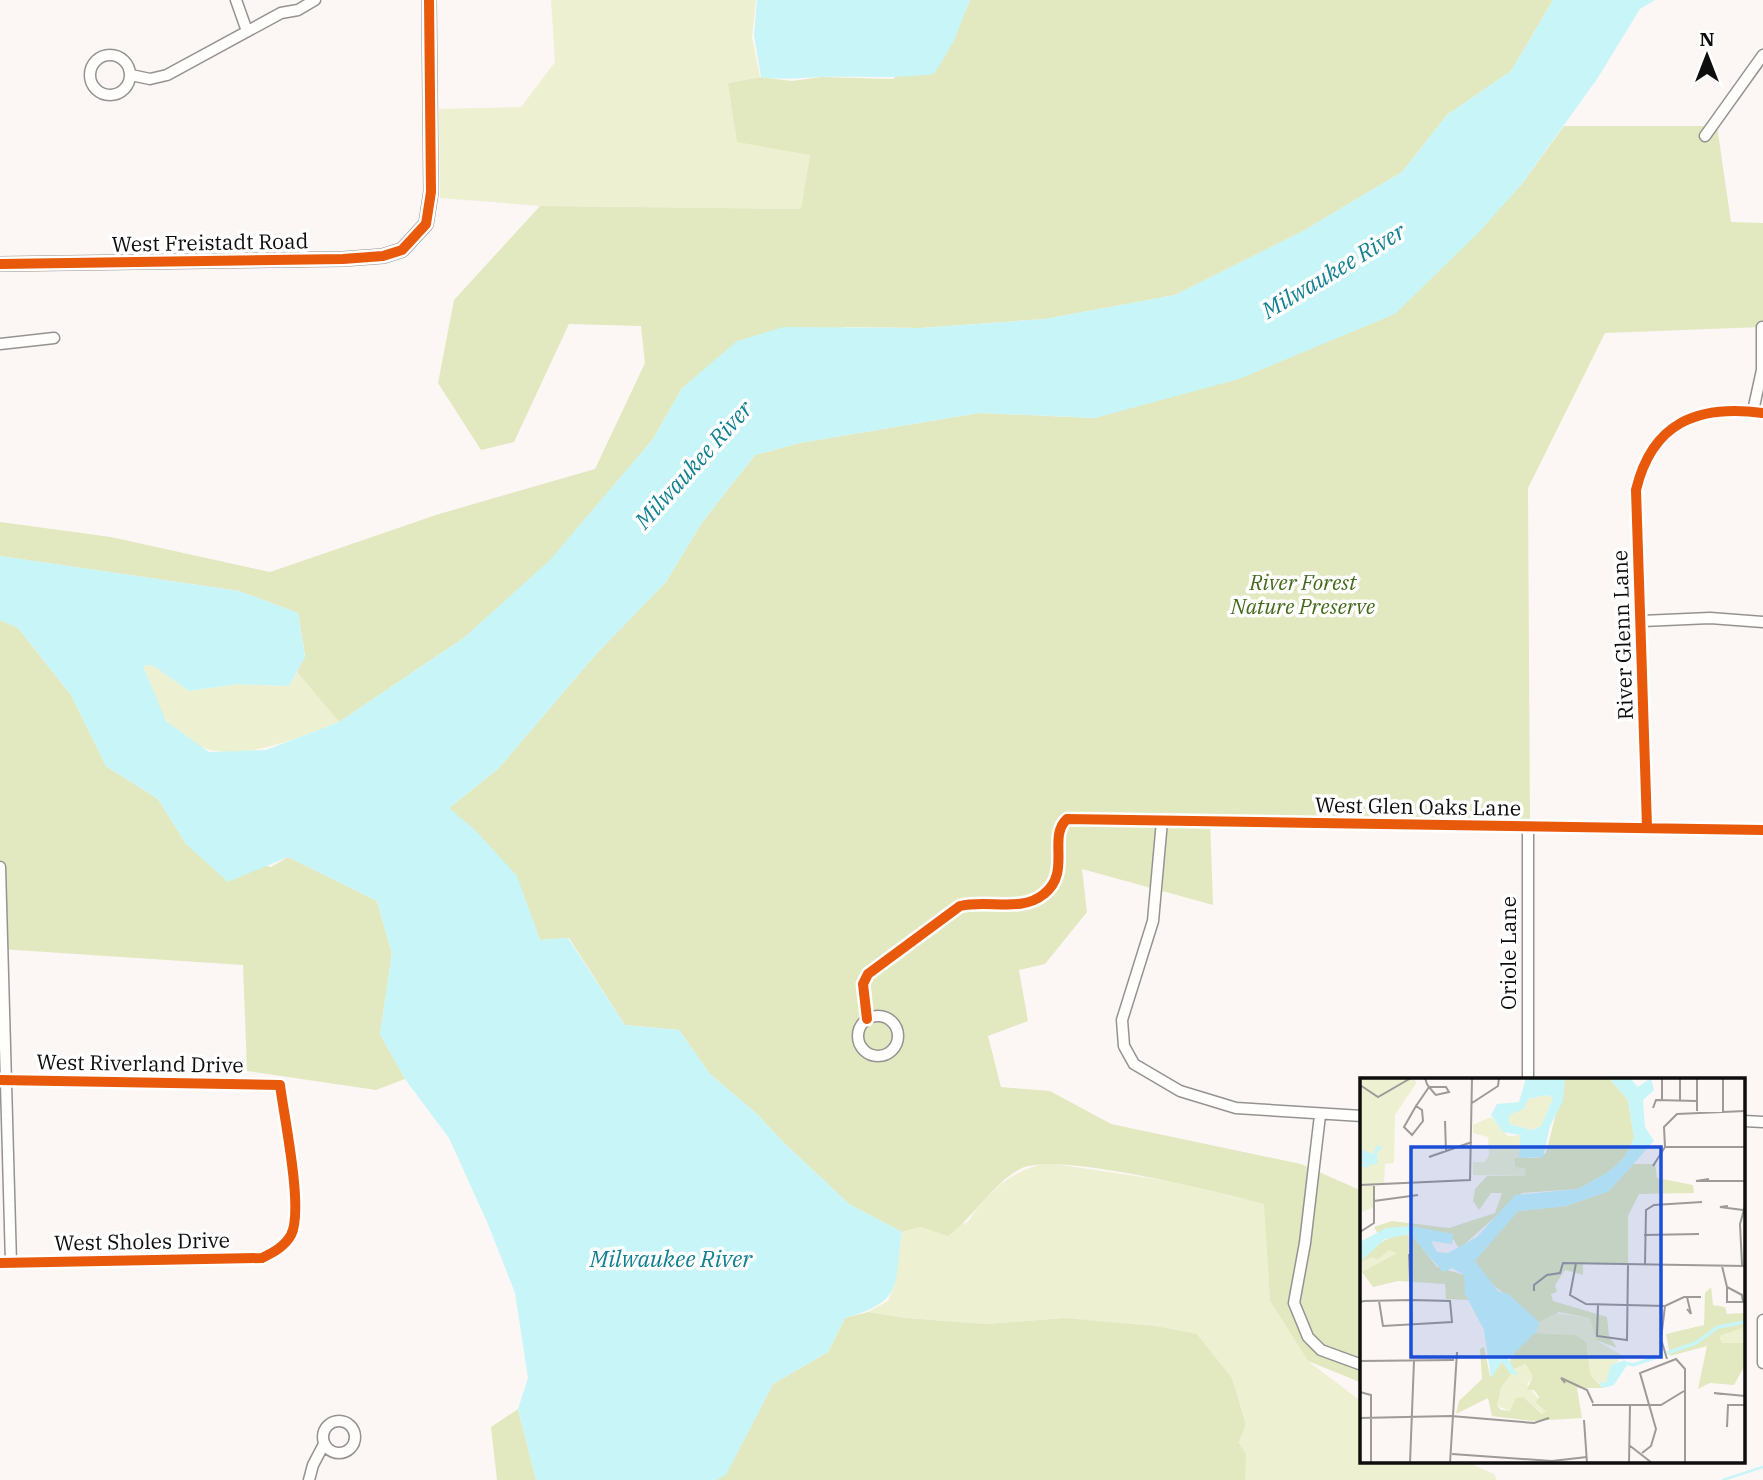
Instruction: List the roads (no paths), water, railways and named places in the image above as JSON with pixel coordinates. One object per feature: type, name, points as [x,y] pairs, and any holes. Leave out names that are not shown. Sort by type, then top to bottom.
[{"type":"street","points":[[236,0],[247,31]]},
{"type":"street","points":[[281,13],[293,0]]},
{"type":"street","points":[[131,75],[150,79],[167,75],[281,13],[298,10],[315,0]]},
{"type":"street","name":"West Freistadt Road","points":[[0,264],[343,259],[383,256],[402,250],[426,224],[431,191],[429,0]]},
{"type":"street","points":[[108,55],[126,62],[131,75],[127,87],[109,95],[97,90],[91,79],[93,66],[108,55]]},
{"type":"street","points":[[1705,136],[1763,55]]},
{"type":"street","points":[[1758,412],[1762,327]]},
{"type":"street","points":[[0,344],[54,338]]},
{"type":"street","name":"River Glenn Lane","points":[[1647,827],[1636,490],[1642,468],[1653,445],[1668,430],[1713,411],[1758,412]]},
{"type":"street","points":[[1642,621],[1710,618],[1763,622]]},
{"type":"street","name":"West Glen Oaks Lane","points":[[867,1018],[863,984],[868,974],[960,906],[977,902],[1015,905],[1035,901],[1049,890],[1057,878],[1060,864],[1061,826],[1072,818],[1763,830]]},
{"type":"street","points":[[1162,821],[1153,920],[1122,1020],[1124,1046],[1134,1064],[1180,1091],[1236,1108],[1360,1116]]},
{"type":"street","name":"Oriole Lane","points":[[1528,827],[1528,1078]]},
{"type":"street","points":[[0,867],[5,1263]]},
{"type":"street","points":[[879,1015],[896,1026],[896,1045],[886,1055],[867,1053],[858,1043],[858,1029],[867,1018],[879,1015]]},
{"type":"street","name":"West Riverland Drive","points":[[4,1080],[280,1085],[297,1210],[292,1233],[282,1247]]},
{"type":"street","points":[[1320,1115],[1305,1243],[1294,1303],[1308,1336],[1321,1350],[1360,1364]]},
{"type":"street","name":"West Sholes Drive","points":[[5,1263],[262,1258],[282,1247]]},
{"type":"street","points":[[1763,1320],[1763,1363]]},
{"type":"street","points":[[309,1480],[324,1444]]},
{"type":"water","points":[[757,0],[970,0],[953,43],[934,74],[784,79],[761,77],[754,35]]},
{"type":"water","name":"Milwaukee River","points":[[1553,0],[1655,0],[1640,9],[1597,79],[1521,185],[1480,231],[1395,314],[1239,379],[1095,418],[979,413],[800,443],[755,455],[701,524],[666,582],[597,653],[498,769],[449,808],[474,829],[517,876],[540,940],[568,938],[625,1025],[679,1030],[710,1074],[757,1114],[849,1204],[902,1232],[896,1279],[887,1298],[864,1312],[845,1318],[828,1352],[773,1384],[726,1475],[716,1480],[536,1480],[518,1409],[528,1378],[515,1293],[488,1224],[449,1138],[405,1079],[380,1034],[392,954],[377,901],[288,857],[228,882],[186,844],[158,799],[106,766],[71,695],[18,628],[0,620],[0,556],[239,591],[298,613],[305,657],[289,686],[238,684],[189,691],[152,665],[143,666],[166,721],[209,752],[266,750],[339,722],[465,637],[549,561],[653,439],[682,388],[737,341],[784,327],[921,328],[1045,319],[1175,295],[1303,231],[1402,172],[1447,115],[1511,71]]},
{"type":"waterway","points":[[1723,1480],[1763,1467]]},
{"type":"park label","name":"River Forest Nature Preserve","points":[[1303,594]]}]
